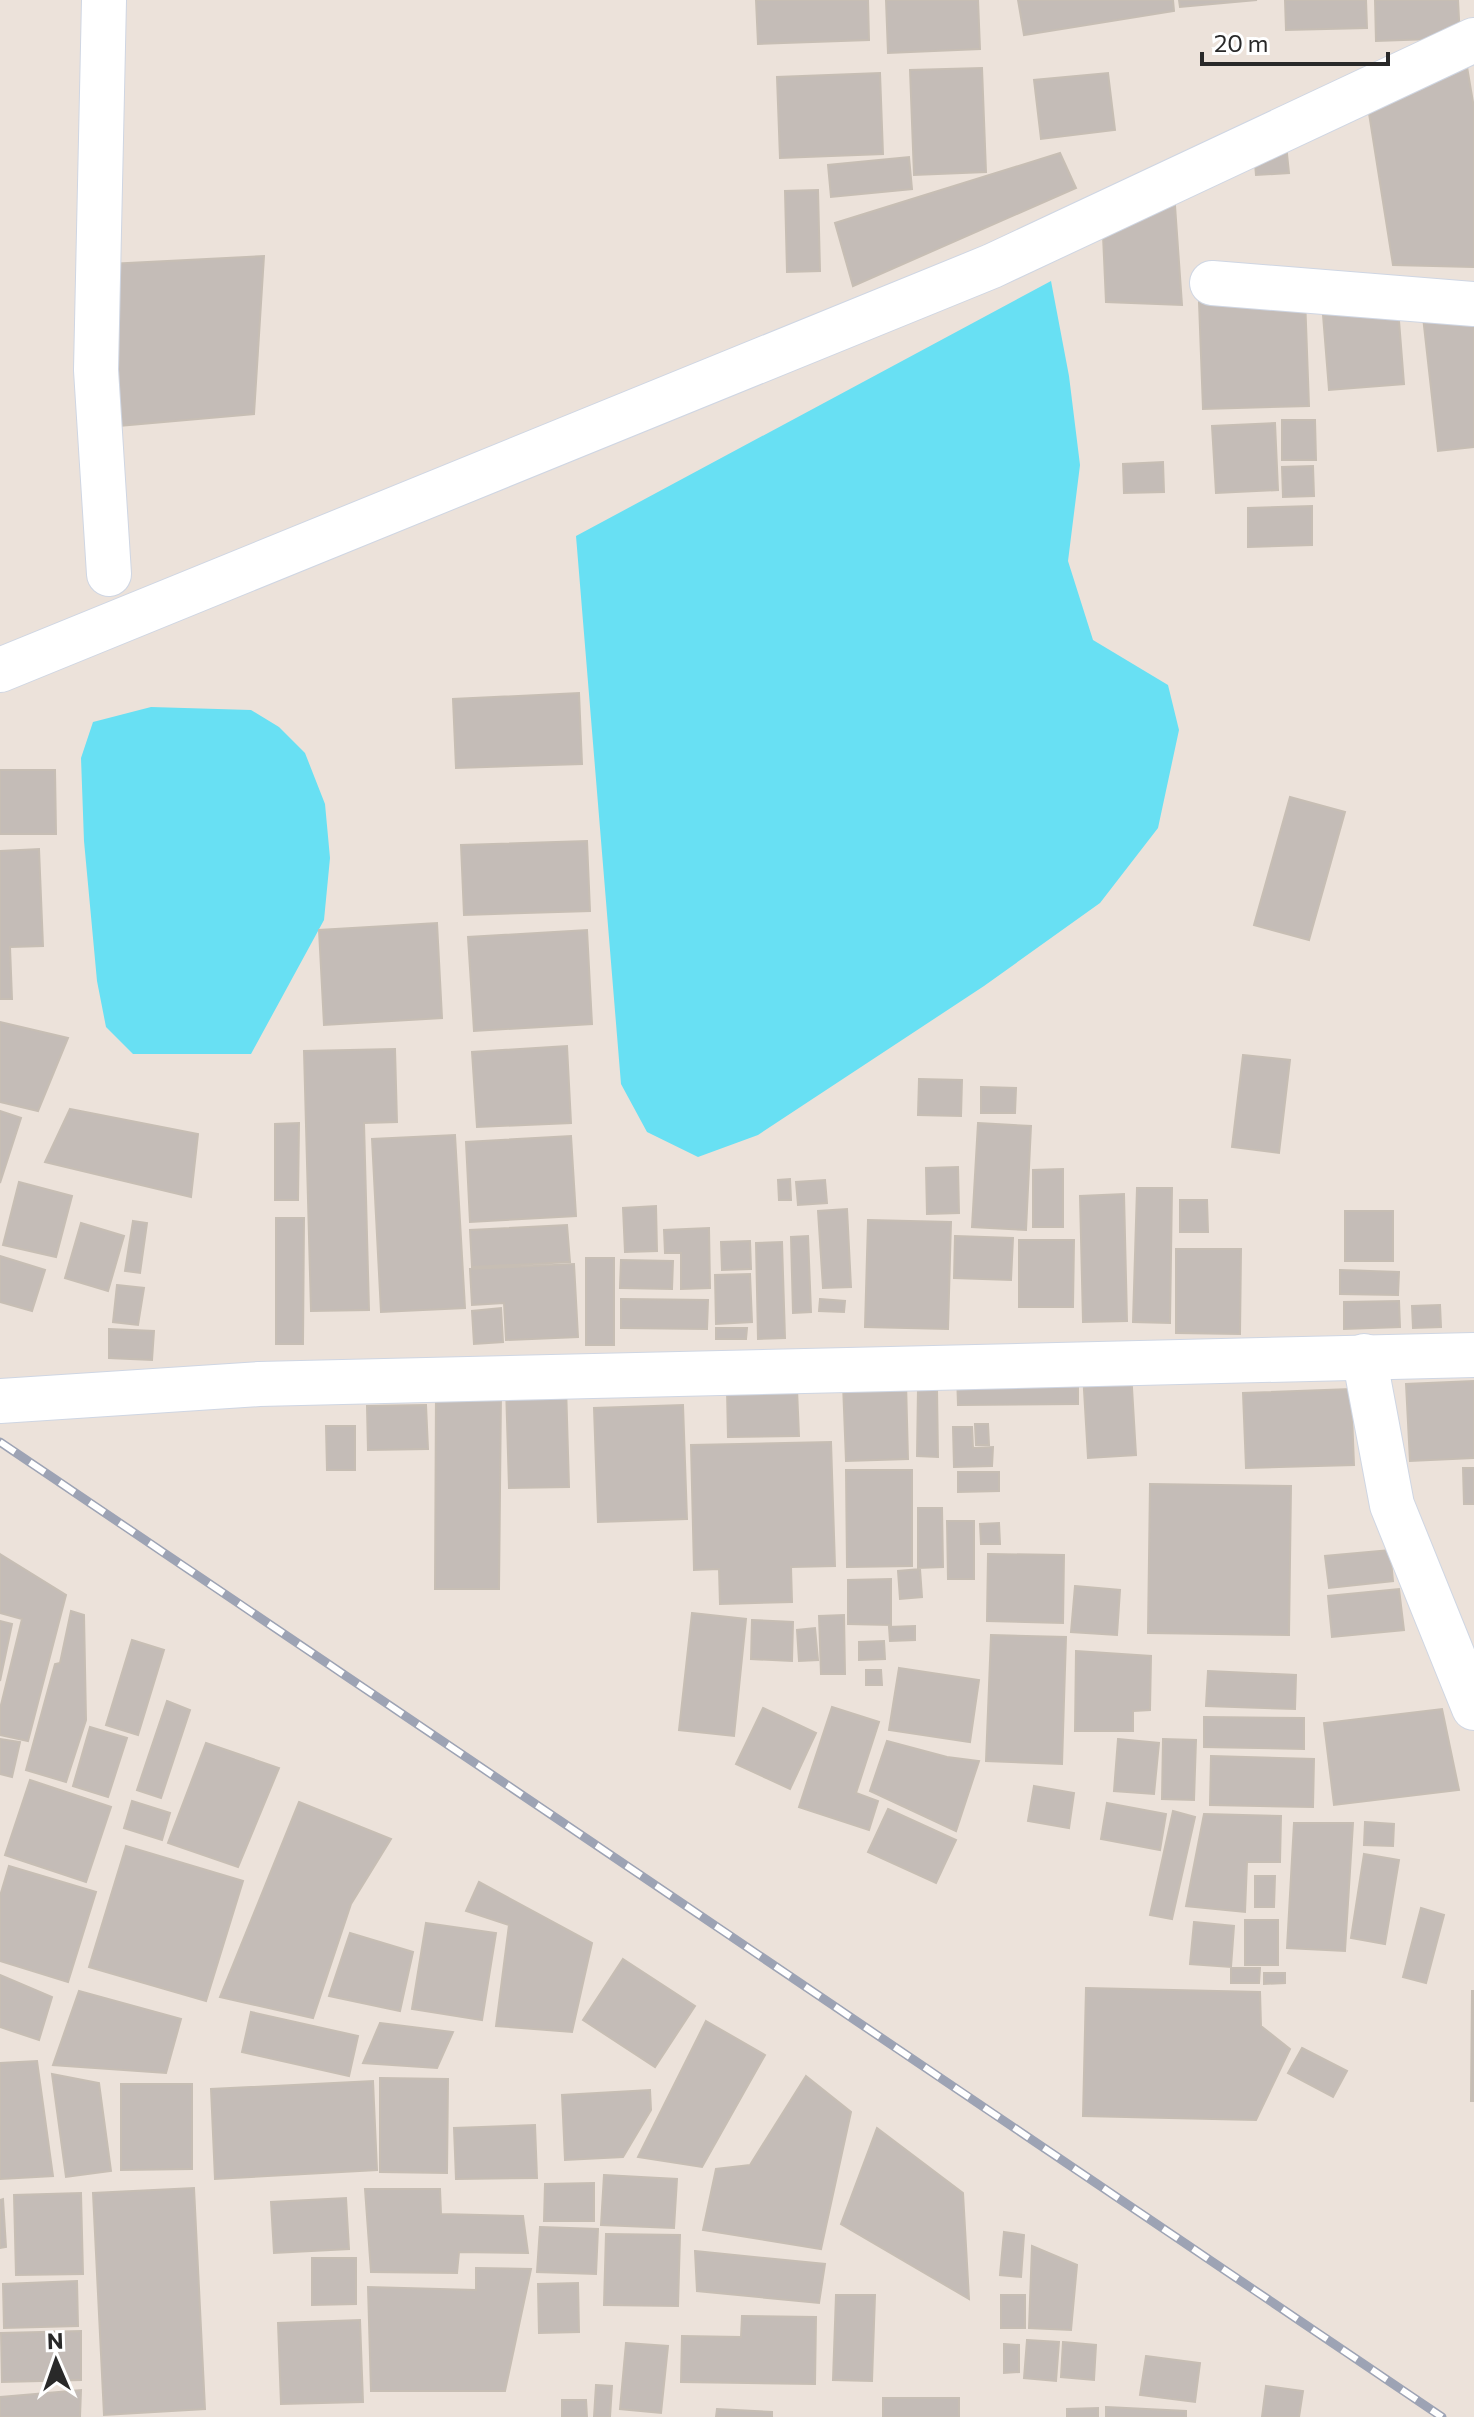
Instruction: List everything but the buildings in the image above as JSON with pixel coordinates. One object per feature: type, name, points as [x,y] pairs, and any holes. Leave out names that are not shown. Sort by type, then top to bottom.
[{"type":"street","points":[[104,0],[96,370],[109,574]]},
{"type":"street","points":[[0,670],[992,266],[1474,40]]},
{"type":"street","points":[[1212,283],[1474,304]]},
{"type":"street","points":[[0,1401],[259,1384],[1474,1355]]},
{"type":"street","points":[[1364,1356],[1392,1505],[1474,1708]]},
{"type":"water","points":[[1051,281],[1069,376],[1080,465],[1068,561],[1093,640],[1168,685],[1179,730],[1158,828],[1100,903],[984,986],[758,1135],[698,1157],[647,1132],[621,1084],[576,536]]},
{"type":"water","points":[[151,707],[251,710],[279,727],[305,753],[325,804],[330,858],[324,920],[251,1054],[133,1054],[106,1027],[97,981],[84,841],[81,758],[93,722]]},
{"type":"railway","points":[[0,1442],[1442,2417]]}]
